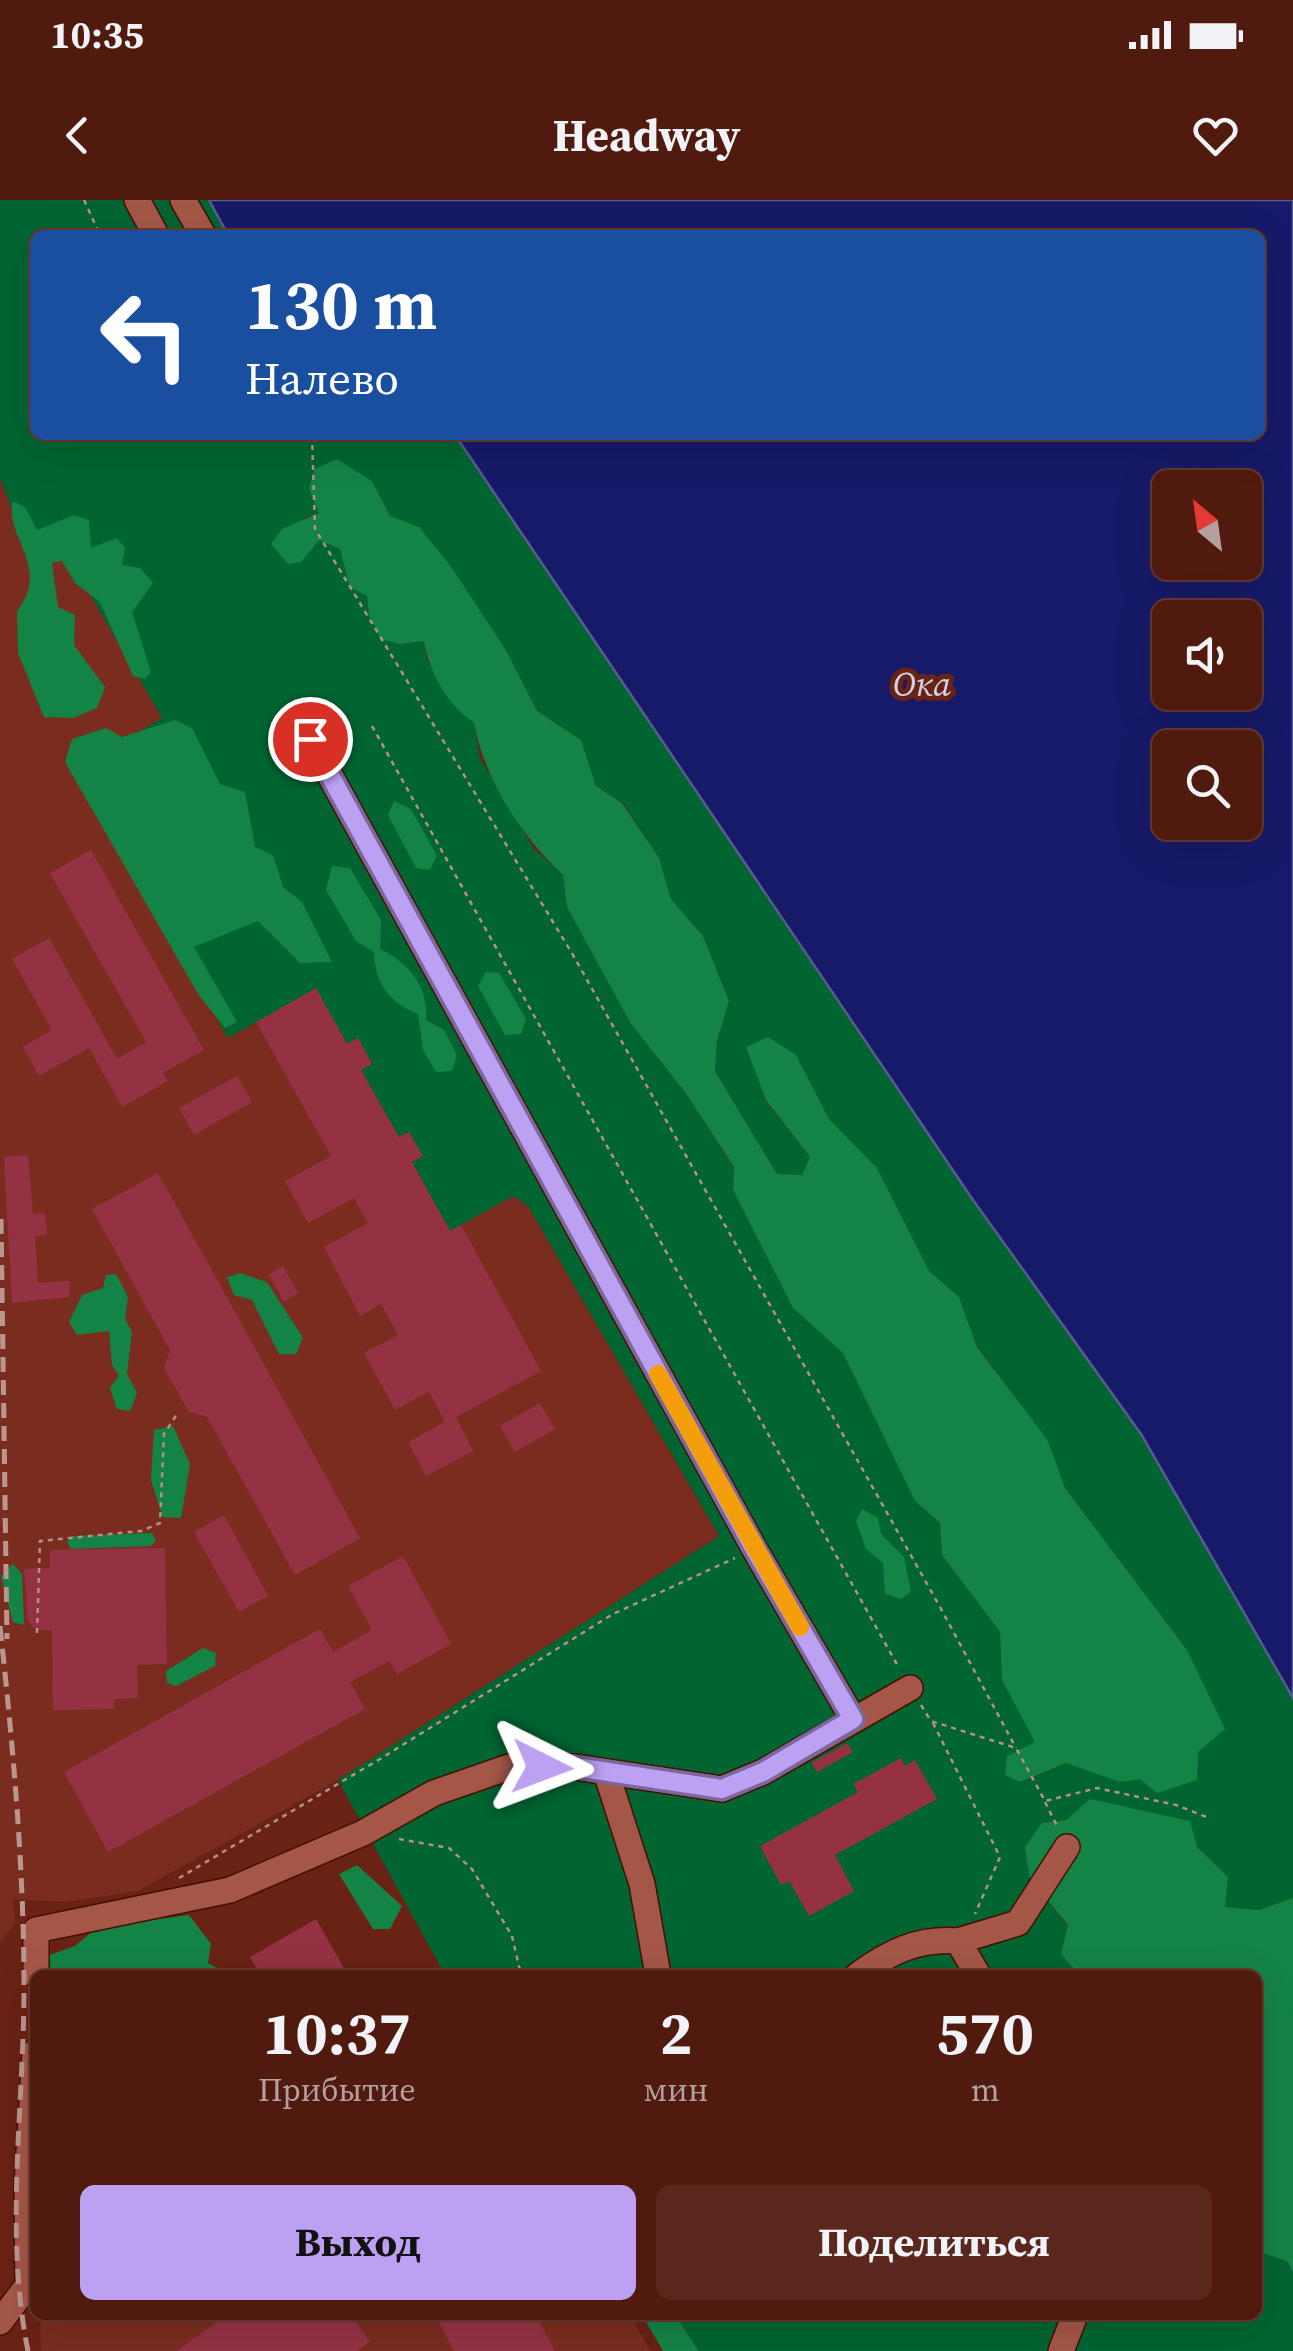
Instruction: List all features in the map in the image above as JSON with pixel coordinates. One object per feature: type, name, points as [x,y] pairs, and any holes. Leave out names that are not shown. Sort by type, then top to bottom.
[{"type":"street","points":[[137,200],[153,230]]},
{"type":"street","points":[[184,200],[200,230]]},
{"type":"street","points":[[310,739],[754,1548],[853,1719]]},
{"type":"street","points":[[36,1970],[36,1930],[230,1890],[364,1833],[434,1794],[509,1767],[606,1772],[722,1789],[763,1772],[910,1688]]},
{"type":"street","points":[[606,1772],[642,1884],[657,1970]]},
{"type":"street","points":[[865,1970],[887,1954],[930,1939],[958,1941],[1018,1923],[1067,1847]]},
{"type":"street","points":[[958,1941],[975,1970]]},
{"type":"street","points":[[0,2322],[28,2286],[30,2136]]},
{"type":"street","points":[[1061,2351],[1073,2320]]},
{"type":"path","points":[[84,200],[98,230]]},
{"type":"path","points":[[312,440],[314,529],[572,954],[940,1607],[1067,1847]]},
{"type":"path","points":[[372,726],[932,1721],[1000,1857],[975,1914],[958,1941]]},
{"type":"path","points":[[37,1634],[40,1541],[140,1530],[160,1522],[164,1434],[177,1414]]},
{"type":"path","points":[[177,1879],[380,1760],[613,1614],[754,1548]]},
{"type":"path","points":[[932,1721],[1016,1748]]},
{"type":"path","points":[[1045,1801],[1097,1788],[1176,1806],[1209,1818]]},
{"type":"path","points":[[398,1839],[449,1848],[472,1869],[512,1936],[520,1970]]},
{"type":"shaded area","points":[[0,478],[30,555],[63,547],[163,719],[76,771],[228,1038],[316,989],[348,1044],[358,1038],[372,1063],[399,1137],[409,1132],[423,1156],[451,1230],[513,1196],[528,1206],[719,1536],[338,1780],[138,1891],[66,1902],[13,1899],[15,1923],[0,1943]]},
{"type":"shaded area","points":[[40,2320],[633,2320],[650,2351],[41,2351]]},
{"type":"green space","points":[[0,200],[209,200],[225,230],[30,230],[30,440],[458,440],[973,1200],[1141,1434],[1293,1698],[1293,1898],[1259,1910],[1224,1907],[1228,1877],[1197,1847],[1066,1820],[1042,1823],[1030,1879],[1068,1926],[1061,1954],[1075,1970],[442,1970],[338,1780],[719,1536],[528,1206],[513,1196],[450,1231],[412,1162],[422,1156],[409,1132],[399,1137],[361,1070],[372,1063],[358,1039],[347,1044],[315,989],[228,1038],[75,771],[162,718],[63,548],[30,556],[0,478]],"holes":[[[372,481],[390,516],[507,652],[537,711],[581,740],[596,786],[623,803],[659,858],[671,899],[703,936],[729,1001],[717,1041],[715,1071],[777,1174],[802,1175],[810,1157],[766,1101],[747,1047],[796,1055],[829,1119],[877,1168],[929,1271],[959,1297],[977,1346],[1046,1439],[1065,1488],[1187,1650],[1120,1781],[1066,1763],[1021,1782],[1036,1742],[1002,1680],[1000,1632],[942,1555],[940,1523],[915,1501],[843,1353],[793,1308],[733,1190],[734,1168],[685,1092],[631,1024],[567,907],[563,875],[534,849],[480,758],[474,723],[428,662],[424,641],[399,644],[369,615],[367,596],[350,587],[341,549],[319,540],[302,519]]]},
{"type":"green space","points":[[337,459],[372,481],[390,516],[419,527],[452,568],[507,652],[537,711],[581,740],[596,786],[622,803],[659,858],[671,899],[703,936],[729,1001],[717,1041],[715,1071],[777,1174],[802,1175],[810,1157],[766,1100],[746,1047],[768,1037],[796,1055],[829,1119],[877,1168],[929,1271],[959,1297],[977,1347],[1047,1439],[1065,1488],[1187,1650],[1225,1729],[1198,1752],[1197,1780],[1157,1793],[1140,1779],[1120,1782],[1066,1763],[1020,1782],[1005,1775],[1007,1756],[1035,1742],[1002,1680],[1000,1632],[942,1555],[940,1523],[915,1501],[843,1353],[793,1308],[733,1190],[734,1167],[685,1092],[631,1024],[567,907],[563,875],[532,842],[496,786],[474,723],[441,687],[424,641],[399,644],[381,639],[369,615],[367,596],[350,587],[340,549],[319,540],[301,562],[288,564],[271,544],[282,529],[319,513],[309,488],[315,469]]},
{"type":"green space","points":[[13,501],[25,507],[37,530],[74,515],[89,520],[91,548],[117,538],[125,548],[122,565],[140,568],[153,583],[132,612],[151,672],[145,679],[133,676],[100,602],[75,583],[62,561],[52,563],[58,607],[75,615],[74,645],[105,687],[97,708],[73,718],[44,717],[18,653],[17,611],[30,580],[14,526]]},
{"type":"green space","points":[[175,720],[192,728],[220,784],[245,792],[255,847],[273,855],[283,887],[302,902],[332,962],[300,963],[258,921],[194,947],[237,1022],[225,1028],[198,994],[65,762],[72,739],[106,728],[122,737]]},
{"type":"green space","points":[[394,801],[411,809],[437,856],[430,870],[416,868],[388,815]]},
{"type":"green space","points":[[332,866],[350,868],[381,920],[380,949],[400,961],[415,977],[424,997],[426,1020],[444,1030],[457,1055],[452,1071],[436,1072],[423,1050],[418,1014],[386,991],[377,974],[374,952],[356,941],[326,890]]},
{"type":"green space","points":[[486,972],[499,973],[526,1019],[521,1034],[505,1035],[478,986]]},
{"type":"green space","points":[[240,1273],[267,1282],[303,1338],[296,1354],[279,1354],[252,1300],[234,1295],[227,1277]]},
{"type":"green space","points":[[116,1274],[128,1297],[125,1319],[132,1332],[127,1374],[137,1393],[130,1411],[117,1409],[110,1388],[119,1375],[112,1365],[109,1331],[77,1335],[69,1322],[82,1295],[103,1288],[106,1275]]},
{"type":"green space","points":[[173,1426],[190,1464],[181,1518],[163,1517],[151,1480],[154,1430]]},
{"type":"green space","points":[[862,1509],[878,1518],[881,1534],[904,1557],[911,1591],[901,1599],[885,1594],[883,1563],[866,1549],[856,1521]]},
{"type":"green space","points":[[152,1533],[156,1540],[151,1546],[71,1549],[67,1542],[73,1536]]},
{"type":"green space","points":[[13,1564],[22,1574],[24,1625],[13,1622],[1,1576]]},
{"type":"green space","points":[[203,1648],[216,1653],[215,1666],[176,1686],[167,1683],[166,1671]]},
{"type":"green space","points":[[1090,1799],[1190,1821],[1197,1847],[1228,1877],[1225,1907],[1259,1910],[1293,1898],[1293,2273],[1288,2262],[1262,2251],[1262,1970],[1075,1970],[1061,1954],[1068,1925],[1030,1879],[1025,1847],[1042,1823],[1066,1820]]},
{"type":"green space","points":[[357,1865],[402,1906],[390,1929],[373,1929],[339,1874]]},
{"type":"green space","points":[[189,1915],[211,1944],[208,1963],[220,1970],[49,1970],[47,1956],[75,1946],[98,1927]]},
{"type":"green space","points":[[1262,2251],[1288,2262],[1293,2273],[1293,2351],[699,2351],[678,2320],[1262,2320]]},
{"type":"green space","points":[[645,2320],[678,2320],[699,2351],[663,2351]]},
{"type":"water","name":"Ока","points":[[209,200],[1293,200],[1293,1698],[1141,1434],[973,1200],[458,440],[1265,440],[1265,230],[225,230]]},
{"type":"building","points":[[91,850],[204,1050],[163,1073],[168,1081],[122,1107],[89,1048],[39,1076],[23,1047],[52,1030],[12,959],[49,938],[117,1059],[146,1042],[50,873]]},
{"type":"building","points":[[316,988],[347,1044],[358,1038],[372,1064],[361,1070],[399,1137],[409,1132],[423,1156],[412,1162],[450,1231],[461,1225],[541,1371],[456,1417],[473,1451],[426,1476],[408,1442],[445,1422],[429,1392],[395,1410],[364,1353],[398,1335],[381,1304],[360,1316],[324,1247],[368,1223],[354,1198],[308,1223],[285,1181],[331,1156],[256,1022]]},
{"type":"building","points":[[237,1076],[252,1102],[194,1135],[179,1108]]},
{"type":"building","points":[[28,1155],[33,1214],[45,1213],[47,1235],[35,1236],[38,1283],[69,1281],[70,1297],[12,1303],[4,1157]]},
{"type":"building","points":[[158,1173],[360,1538],[295,1575],[207,1417],[189,1412],[164,1368],[170,1350],[92,1209]]},
{"type":"building","points":[[283,1266],[298,1293],[284,1302],[269,1274]]},
{"type":"building","points":[[540,1403],[555,1429],[515,1452],[500,1426]]},
{"type":"building","points":[[224,1515],[268,1596],[239,1612],[194,1532]]},
{"type":"building","points":[[165,1548],[167,1664],[137,1665],[138,1698],[114,1699],[114,1709],[53,1710],[52,1630],[35,1630],[28,1620],[24,1569],[50,1568],[50,1550]]},
{"type":"building","points":[[403,1556],[451,1644],[397,1674],[389,1661],[350,1682],[365,1709],[108,1852],[64,1772],[320,1629],[333,1652],[372,1630],[348,1586]]},
{"type":"building","points":[[847,1743],[853,1752],[817,1772],[811,1763]]},
{"type":"building","points":[[901,1758],[905,1766],[915,1760],[937,1799],[835,1855],[854,1891],[809,1916],[789,1881],[781,1885],[760,1846],[858,1792],[853,1784]]},
{"type":"building","points":[[316,1919],[345,1970],[258,1970],[250,1957]]},
{"type":"building","points":[[220,2320],[355,2320],[370,2342],[357,2351],[176,2351]]},
{"type":"building","points":[[438,2320],[539,2320],[555,2351],[454,2351]]},
{"type":"railway","points":[[1,1219],[7,1639]]},
{"type":"railway","points":[[0,1626],[22,1897],[24,1988],[16,2216],[28,2351]]},
{"type":"slow traffic","points":[[658,1374],[800,1627]]},
{"type":"route","points":[[310,739],[754,1548],[853,1719],[763,1772],[722,1789],[575,1767],[542,1767]]}]
